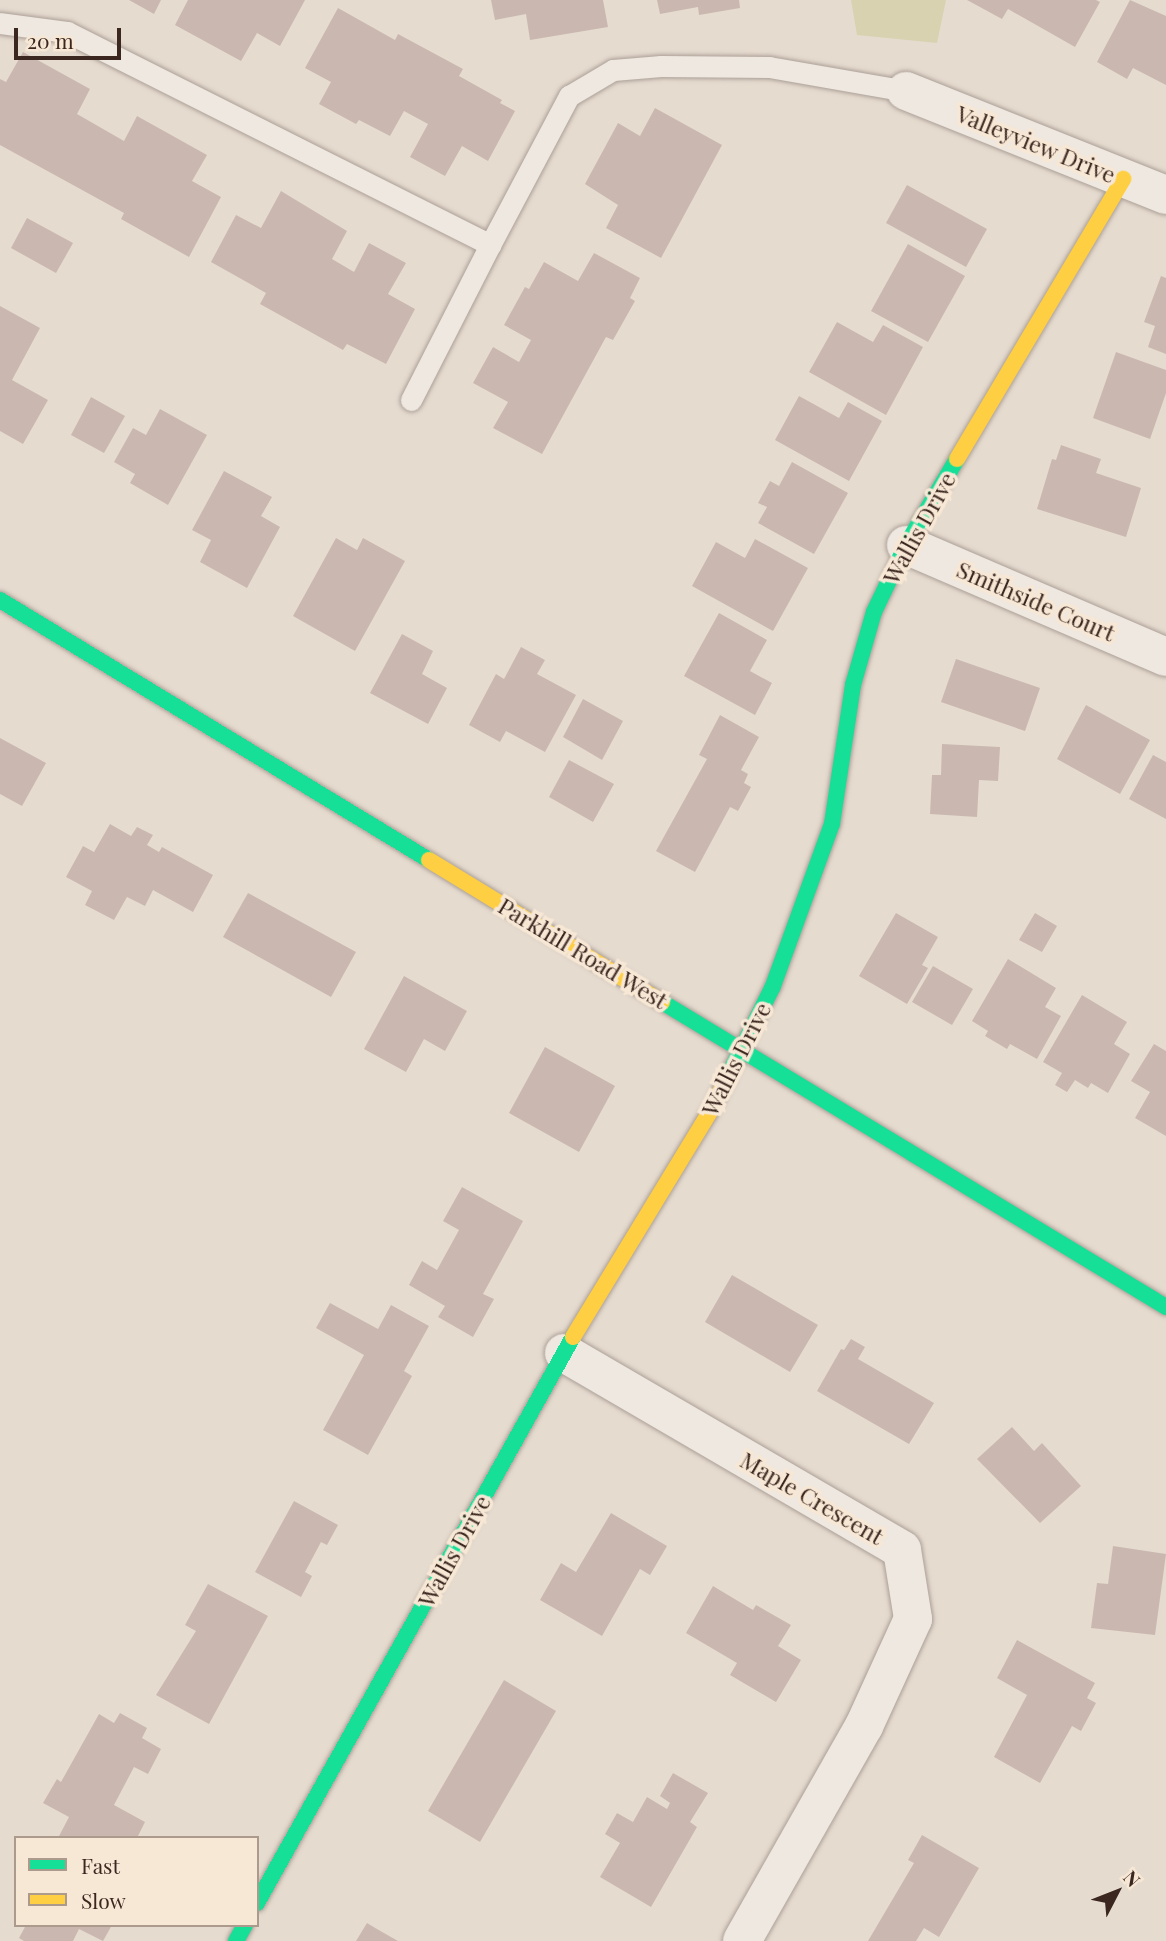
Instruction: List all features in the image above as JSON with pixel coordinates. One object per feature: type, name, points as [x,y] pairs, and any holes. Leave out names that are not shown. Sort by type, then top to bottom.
[{"type":"street","name":"Valleyview Drive","points":[[906,91],[1166,195]]},
{"type":"street","name":"Wallis Drive","points":[[259,1899],[564,1353],[712,1108],[773,986],[832,824],[853,685],[874,612],[906,545],[1123,179]]},
{"type":"street","name":"Smithside Court","points":[[906,545],[1166,657]]},
{"type":"street","name":"Parkhill Road West","points":[[0,600],[1166,1307]]},
{"type":"street","name":"Maple Crescent","points":[[564,1353],[902,1550],[913,1619],[864,1727],[742,1941]]},
{"type":"lane","points":[[0,23],[67,32],[490,245]]},
{"type":"lane","points":[[411,400],[569,96],[613,70],[661,66],[769,68],[906,91]]},
{"type":"shaded area","points":[[851,0],[946,0],[937,43],[857,35]]},
{"type":"building","points":[[129,0],[161,0],[154,14]]},
{"type":"building","points":[[188,0],[305,0],[280,46],[257,33],[241,61],[175,25]]},
{"type":"building","points":[[491,0],[603,0],[608,27],[530,40],[526,14],[495,20]]},
{"type":"building","points":[[657,0],[739,0],[740,8],[699,15],[698,7],[660,14]]},
{"type":"building","points":[[967,0],[1100,2],[1075,47],[1008,9],[1002,19]]},
{"type":"building","points":[[1130,0],[1166,16],[1166,85],[1133,68],[1127,79],[1097,62]]},
{"type":"building","points":[[338,8],[395,40],[398,34],[463,69],[459,76],[502,100],[500,103],[515,111],[488,161],[462,146],[445,176],[410,157],[428,124],[404,111],[390,136],[359,120],[356,124],[319,104],[331,82],[305,68]]},
{"type":"building","points":[[23,52],[90,89],[77,114],[124,141],[137,116],[207,155],[192,181],[221,197],[189,257],[121,219],[124,213],[0,145],[0,79],[6,82]]},
{"type":"building","points":[[655,108],[722,145],[661,258],[606,228],[618,205],[585,184],[618,123],[640,136]]},
{"type":"building","points":[[907,185],[987,229],[966,267],[886,223]]},
{"type":"building","points":[[281,191],[347,231],[332,259],[354,272],[369,243],[406,263],[388,294],[415,309],[386,364],[347,344],[343,350],[260,304],[266,293],[211,262],[236,215],[261,228]]},
{"type":"building","points":[[27,218],[73,243],[56,273],[11,248]]},
{"type":"building","points":[[908,244],[965,276],[928,342],[871,311]]},
{"type":"building","points":[[594,253],[640,278],[630,298],[635,301],[613,340],[606,337],[542,454],[493,428],[508,402],[473,383],[493,347],[519,362],[531,340],[504,325],[525,287],[529,289],[544,262],[578,281]]},
{"type":"building","points":[[1161,276],[1166,278],[1166,354],[1148,347],[1155,326],[1144,322]]},
{"type":"building","points":[[0,306],[40,328],[12,380],[48,400],[23,444],[0,431]]},
{"type":"building","points":[[837,322],[873,342],[883,325],[923,347],[886,415],[809,372]]},
{"type":"building","points":[[1116,352],[1166,370],[1166,393],[1150,439],[1093,418]]},
{"type":"building","points":[[799,396],[839,418],[848,402],[882,421],[849,481],[775,440]]},
{"type":"building","points":[[91,397],[125,416],[104,453],[71,435]]},
{"type":"building","points":[[160,409],[207,435],[168,505],[130,483],[135,474],[114,462],[133,428],[146,435]]},
{"type":"building","points":[[1061,445],[1101,459],[1096,473],[1141,488],[1126,537],[1037,509],[1052,459],[1056,460]]},
{"type":"building","points":[[792,462],[848,493],[814,554],[758,523],[767,507],[758,503],[770,481],[779,486]]},
{"type":"building","points":[[224,471],[272,497],[261,516],[280,527],[247,588],[200,562],[211,540],[192,530]]},
{"type":"building","points":[[336,538],[357,550],[363,538],[405,561],[355,651],[293,616]]},
{"type":"building","points":[[755,539],[808,568],[773,631],[692,586],[716,542],[745,558]]},
{"type":"building","points":[[719,613],[767,640],[750,671],[772,683],[755,715],[684,676]]},
{"type":"building","points":[[402,634],[433,651],[422,674],[447,688],[428,724],[370,693]]},
{"type":"building","points":[[521,647],[545,660],[537,674],[576,695],[545,752],[506,731],[500,742],[469,725],[496,674],[504,679]]},
{"type":"building","points":[[956,659],[1040,688],[1025,731],[941,702]]},
{"type":"building","points":[[583,699],[623,721],[602,760],[563,737]]},
{"type":"building","points":[[1086,705],[1150,740],[1120,794],[1057,759]]},
{"type":"building","points":[[720,715],[759,737],[741,770],[748,774],[744,783],[751,787],[738,811],[730,807],[695,872],[656,851],[707,759],[699,755]]},
{"type":"building","points":[[0,738],[46,763],[22,806],[0,794]]},
{"type":"building","points":[[942,744],[1000,747],[998,781],[979,780],[977,817],[930,814],[932,775],[941,775]]},
{"type":"building","points":[[1153,755],[1166,762],[1166,819],[1129,799]]},
{"type":"building","points":[[569,760],[614,784],[593,822],[549,797]]},
{"type":"building","points":[[110,824],[131,836],[137,827],[153,835],[147,845],[159,852],[162,847],[213,875],[193,912],[153,890],[145,906],[127,897],[114,920],[85,905],[92,891],[66,877],[83,846],[94,852]]},
{"type":"building","points":[[248,893],[356,952],[331,997],[223,937]]},
{"type":"building","points":[[896,913],[938,937],[922,965],[928,968],[907,1004],[859,976]]},
{"type":"building","points":[[1035,913],[1057,926],[1042,952],[1019,940]]},
{"type":"building","points":[[1008,959],[1056,988],[1045,1007],[1061,1016],[1037,1059],[1010,1044],[1007,1049],[985,1036],[988,1031],[972,1021]]},
{"type":"building","points":[[933,966],[973,989],[952,1025],[912,1002]]},
{"type":"building","points":[[404,976],[467,1011],[445,1051],[424,1039],[406,1072],[364,1049]]},
{"type":"building","points":[[1082,995],[1127,1022],[1114,1044],[1130,1054],[1108,1093],[1091,1083],[1088,1088],[1075,1080],[1067,1092],[1055,1085],[1062,1073],[1043,1062]]},
{"type":"building","points":[[1154,1044],[1166,1051],[1166,1136],[1135,1118],[1150,1092],[1131,1081]]},
{"type":"building","points":[[545,1047],[615,1086],[579,1152],[509,1113]]},
{"type":"building","points":[[462,1187],[523,1221],[483,1294],[494,1299],[473,1337],[438,1317],[445,1306],[409,1285],[422,1261],[437,1270],[459,1230],[443,1221]]},
{"type":"building","points":[[732,1275],[818,1325],[790,1372],[705,1322]]},
{"type":"building","points":[[330,1303],[378,1329],[391,1305],[429,1326],[404,1371],[412,1376],[368,1455],[323,1430],[364,1355],[316,1328]]},
{"type":"building","points":[[851,1339],[865,1347],[858,1359],[934,1403],[909,1444],[817,1391],[841,1349],[844,1350]]},
{"type":"building","points":[[1012,1427],[1034,1451],[1042,1443],[1081,1486],[1040,1523],[977,1459]]},
{"type":"building","points":[[294,1501],[338,1525],[327,1545],[321,1542],[305,1572],[312,1576],[301,1597],[255,1572]]},
{"type":"building","points":[[611,1513],[667,1546],[650,1575],[640,1569],[602,1636],[540,1600],[561,1563],[576,1572]]},
{"type":"building","points":[[1113,1546],[1166,1554],[1155,1635],[1091,1628],[1097,1583],[1108,1584]]},
{"type":"building","points":[[208,1584],[268,1616],[209,1724],[156,1695],[196,1631],[185,1625]]},
{"type":"building","points":[[713,1586],[753,1610],[756,1605],[791,1625],[778,1646],[801,1660],[776,1702],[730,1675],[737,1663],[686,1633]]},
{"type":"building","points":[[1017,1640],[1095,1683],[1087,1698],[1096,1703],[1081,1731],[1072,1726],[1040,1783],[994,1757],[1027,1695],[997,1678]]},
{"type":"building","points":[[504,1680],[556,1711],[480,1842],[428,1811]]},
{"type":"building","points":[[120,1713],[147,1728],[142,1738],[161,1749],[148,1774],[134,1767],[114,1805],[145,1822],[138,1836],[59,1836],[69,1817],[43,1803],[57,1779],[61,1782],[99,1714],[114,1723]]},
{"type":"building","points":[[673,1773],[708,1793],[690,1822],[697,1827],[651,1907],[600,1877],[620,1843],[605,1834],[617,1813],[633,1822],[647,1797],[667,1809],[670,1803],[660,1796]]},
{"type":"building","points":[[922,1835],[979,1868],[939,1937],[924,1928],[916,1941],[868,1941],[914,1863],[908,1860]]},
{"type":"building","points":[[367,1923],[377,1929],[398,1941],[356,1941]]},
{"type":"building","points":[[25,1927],[111,1927],[103,1941],[79,1929],[73,1941],[24,1941],[19,1938]]},
{"type":"traffic: fast","points":[[729,1074],[773,986],[832,824],[853,685],[874,612],[906,545],[957,459]]},
{"type":"traffic: fast","points":[[0,600],[429,860]]},
{"type":"traffic: fast","points":[[662,1002],[1166,1307]]},
{"type":"traffic: fast","points":[[259,1899],[573,1337]]},
{"type":"traffic: fast","points":[[236,1941],[244,1927]]},
{"type":"traffic: slow","points":[[957,459],[1123,179]]},
{"type":"traffic: slow","points":[[429,860],[662,1002]]},
{"type":"traffic: slow","points":[[573,1337],[712,1108],[729,1074]]}]
